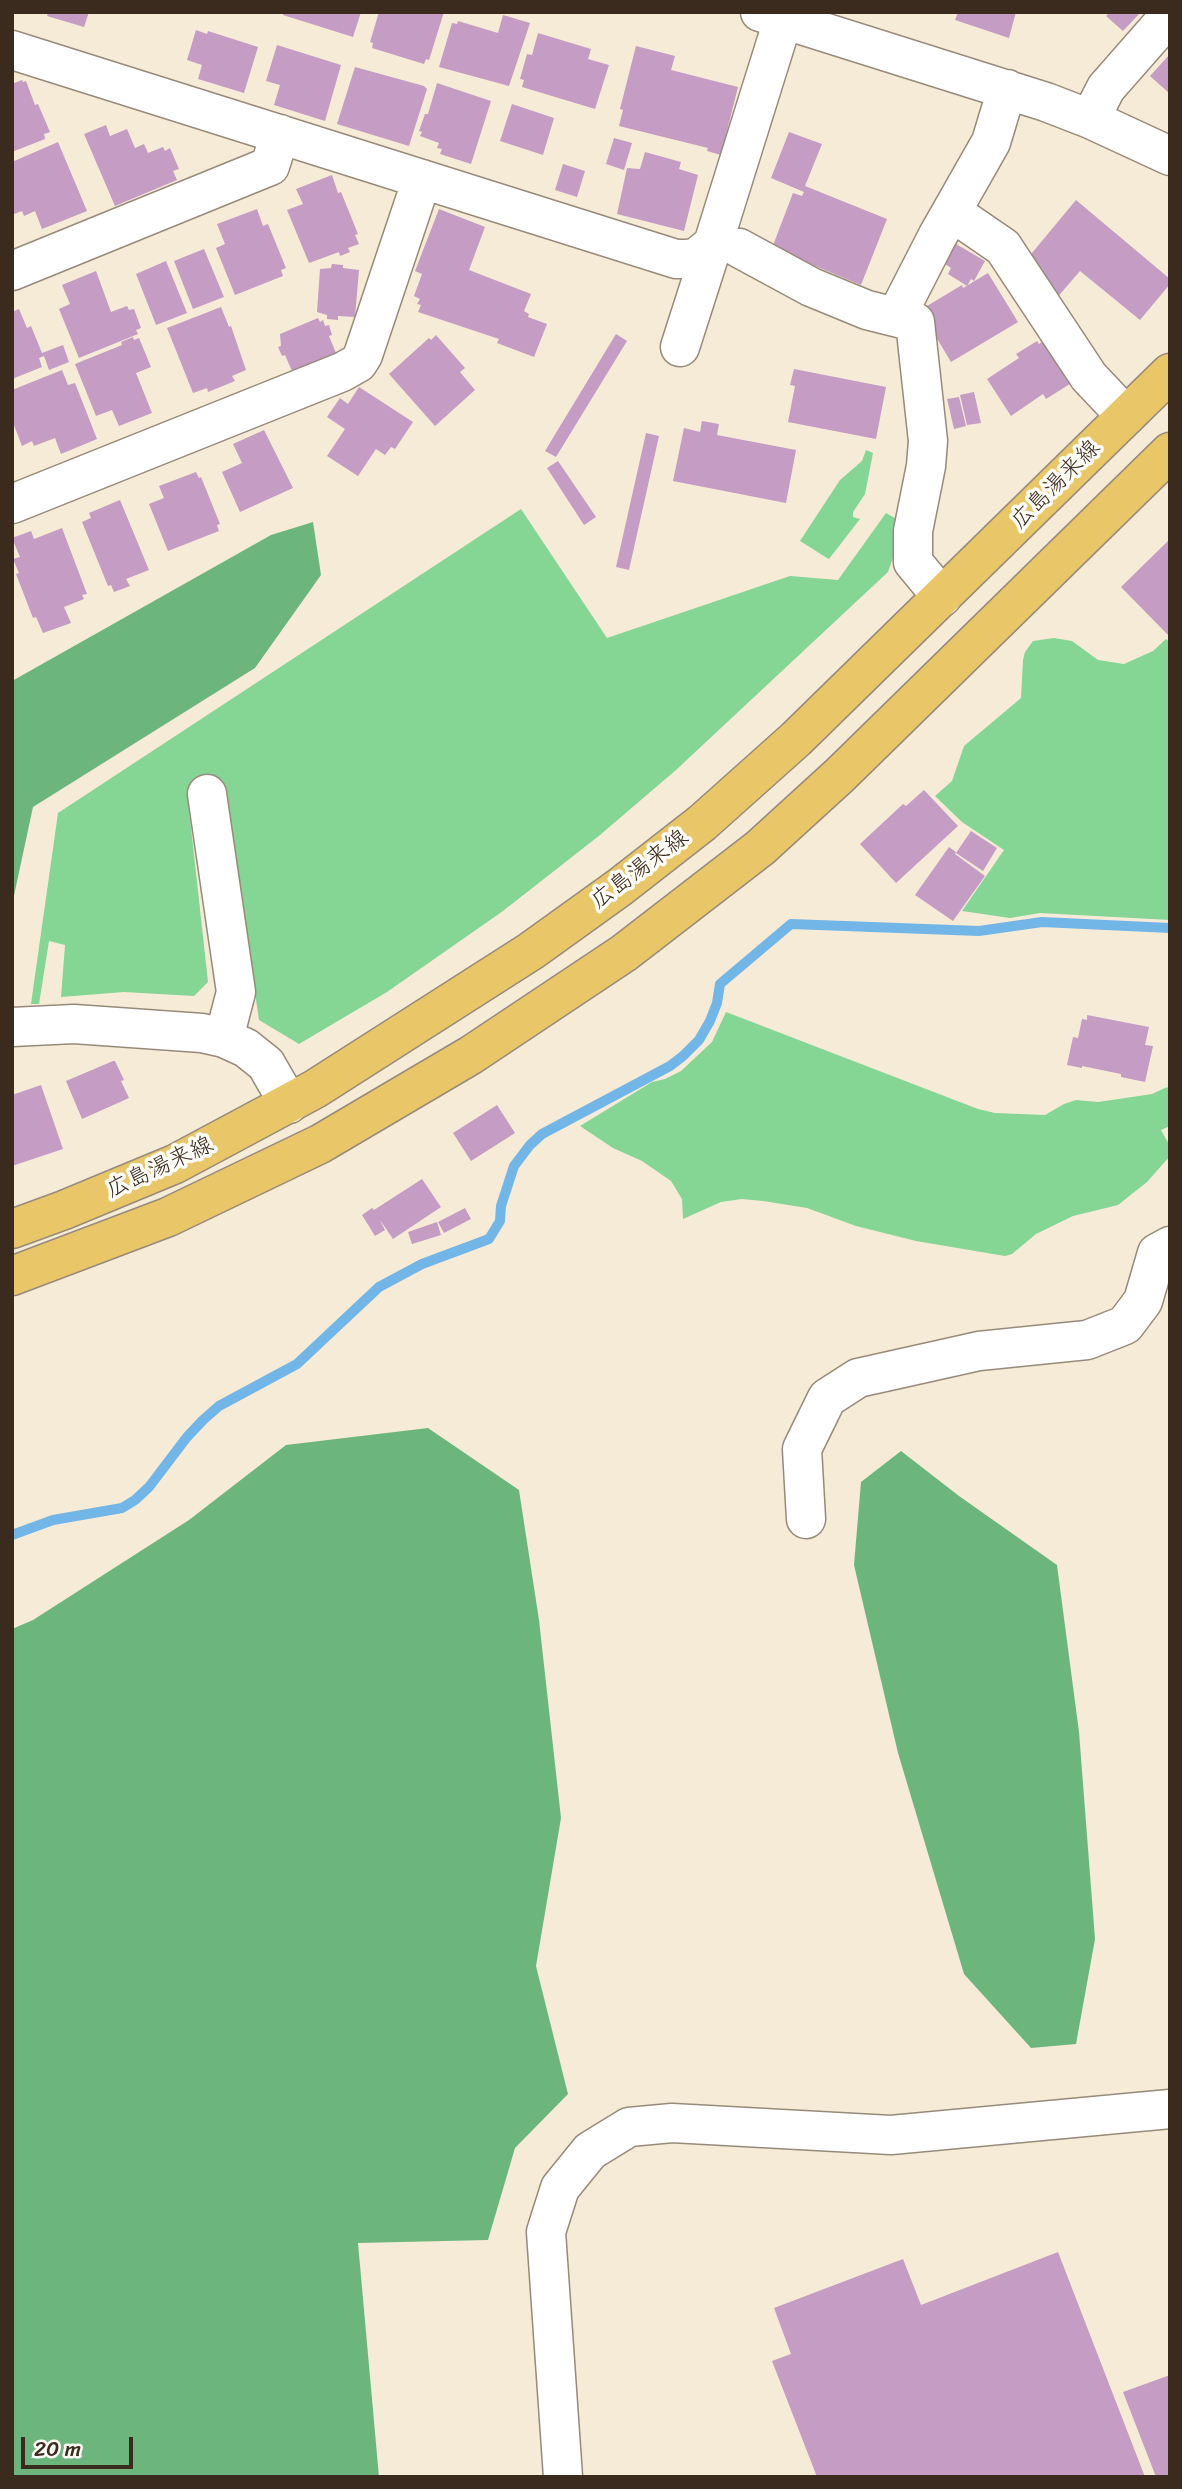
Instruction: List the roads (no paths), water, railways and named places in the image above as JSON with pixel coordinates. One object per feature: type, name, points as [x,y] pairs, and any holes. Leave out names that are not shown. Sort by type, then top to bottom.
[{"type":"main road","name":"広島湯来線","points":[[12,1229],[175,1164],[289,1104],[376,1052],[531,951],[620,887],[702,823],[796,739],[1170,373]]},
{"type":"main road","name":"広島湯来線","points":[[12,1276],[168,1217],[320,1144],[471,1055],[624,953],[760,848],[840,775],[1170,452]]},
{"type":"street","points":[[1090,119],[1106,89],[1170,15]]},
{"type":"street","points":[[680,347],[726,246],[771,16],[1007,89],[1090,119],[1170,156]]},
{"type":"street","points":[[12,50],[676,258],[696,258],[726,246],[811,287],[867,310],[915,322],[928,441],[926,466],[913,531],[913,562],[942,597]]},
{"type":"street","points":[[896,317],[991,142],[1007,89]]},
{"type":"street","points":[[12,271],[270,166],[280,134]]},
{"type":"street","points":[[12,503],[342,372],[358,363],[422,179]]},
{"type":"street","points":[[952,212],[1003,247],[1089,377],[1126,416]]},
{"type":"street","points":[[208,794],[236,992],[224,1038]]},
{"type":"street","points":[[12,1027],[74,1024],[202,1033],[224,1038],[246,1048],[267,1064],[289,1104]]},
{"type":"street","points":[[806,1519],[802,1450],[827,1398],[858,1378],[979,1352],[1087,1340],[1125,1325],[1143,1301],[1157,1253],[1170,1246]]},
{"type":"street","points":[[564,2477],[546,2232],[560,2188],[590,2151],[629,2127],[671,2123],[891,2134],[1170,2109]]},
{"type":"waterway","points":[[12,1535],[53,1520],[122,1508],[135,1500],[149,1487],[187,1437],[219,1406],[297,1364],[379,1287],[422,1264],[489,1239],[500,1221],[501,1206],[514,1166],[530,1145],[542,1134],[670,1066],[683,1056],[699,1040],[710,1021],[720,984],[791,924],[979,931],[1042,922],[1170,928]]}]
